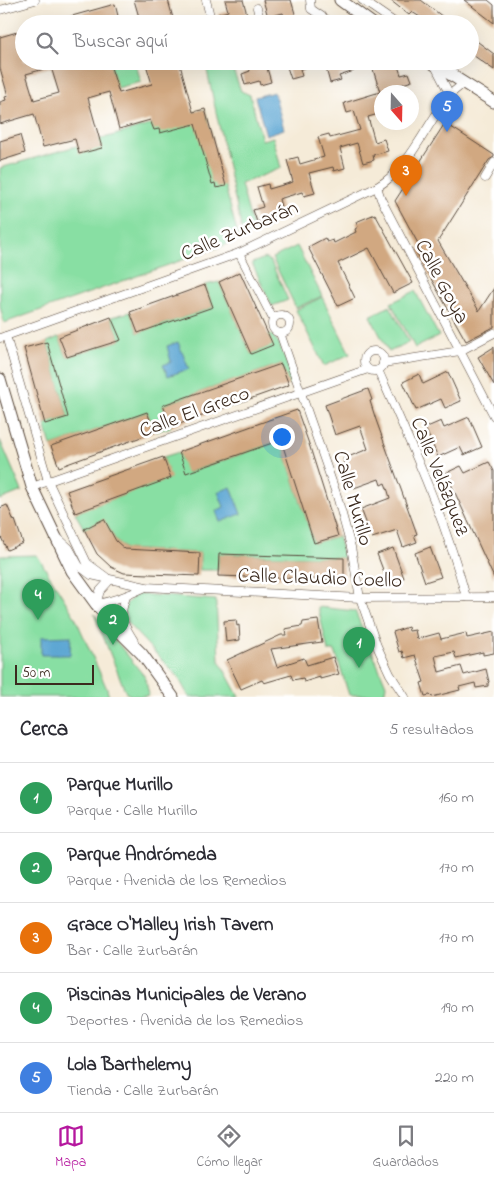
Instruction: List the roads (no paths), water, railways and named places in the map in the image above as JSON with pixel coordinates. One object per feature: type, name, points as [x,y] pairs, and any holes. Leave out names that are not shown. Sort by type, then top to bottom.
[{"type":"main road","points":[[340,0],[362,15]]},
{"type":"main road","points":[[350,0],[357,11]]},
{"type":"main road","points":[[447,70],[494,102]]},
{"type":"main road","points":[[0,379],[32,487],[72,571],[96,604],[142,654],[173,697]]},
{"type":"street","points":[[0,10],[18,2],[35,0]]},
{"type":"street","points":[[206,0],[210,15]]},
{"type":"street","points":[[310,0],[311,9],[320,15]]},
{"type":"street","points":[[362,0],[384,15]]},
{"type":"street","points":[[257,8],[259,15]]},
{"type":"street","points":[[439,70],[450,95]]},
{"type":"street","name":"Calle Zurbarán","points":[[3,337],[239,253],[377,187],[389,180],[402,166],[461,81]]},
{"type":"street","points":[[485,178],[494,164]]},
{"type":"street","name":"Calle Goya","points":[[377,187],[381,199],[494,416]]},
{"type":"street","points":[[239,253],[273,319],[272,327],[275,332],[280,334],[288,330],[290,324],[288,319],[281,315],[273,319]]},
{"type":"street","points":[[381,366],[381,354],[372,351],[366,354],[364,361],[368,369],[373,371],[381,366],[460,351],[494,333]]},
{"type":"street","name":"Calle Murillo","points":[[280,334],[302,392],[336,496],[351,547],[360,598],[377,646],[390,674],[405,697]]},
{"type":"street","points":[[3,337],[48,481],[87,563],[110,580],[100,592],[96,604],[126,597],[146,586]]},
{"type":"street","name":"Calle Velázquez","points":[[381,366],[428,483],[466,597]]},
{"type":"street","name":"Calle El Greco","points":[[32,487],[368,369]]},
{"type":"street","name":"Calle Claudio Coello","points":[[53,533],[69,548],[79,566],[91,575],[146,586],[360,598],[494,597]]},
{"type":"street","points":[[126,597],[121,608],[121,618],[142,654]]},
{"type":"water","points":[[274,92],[284,129],[266,135],[255,97]]},
{"type":"water","points":[[178,342],[189,369],[168,376],[163,365],[171,362],[167,346]]},
{"type":"water","points":[[231,487],[241,514],[220,522],[216,511],[224,507],[218,492]]},
{"type":"water","points":[[71,636],[70,655],[41,655],[41,637]]},
{"type":"place","name":"Lola Barthelemy","points":[[447,132]]},
{"type":"place","name":"Grace O'Malley Irish Tavern","points":[[406,196]]},
{"type":"place","name":"Piscinas Municipales de Verano","points":[[38,620]]},
{"type":"place","name":"Parque Andrómeda","points":[[113,645]]},
{"type":"place","name":"Parque Murillo","points":[[359,668]]}]
